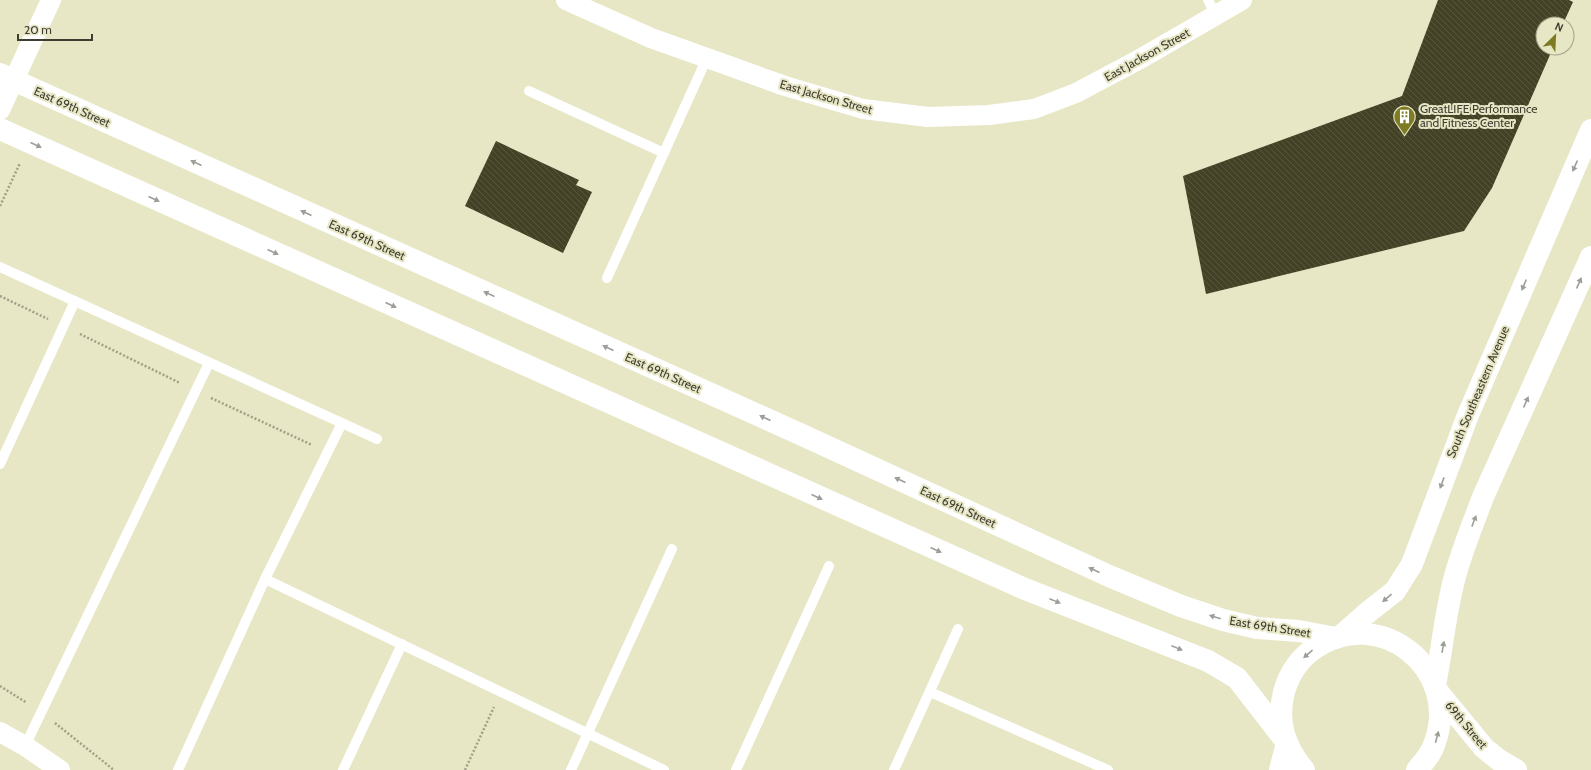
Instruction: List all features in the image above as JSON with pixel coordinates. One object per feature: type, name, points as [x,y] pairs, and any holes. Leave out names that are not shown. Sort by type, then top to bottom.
[{"type":"main road","name":"East 69th Street","points":[[7,78],[793,431],[1109,576],[1181,606],[1223,620],[1257,628],[1299,631],[1339,637]]},
{"type":"main road","points":[[0,130],[1025,589],[1208,661],[1237,678],[1286,742],[1294,757],[1304,770]]},
{"type":"main road","name":"South Southeastern Avenue","points":[[1339,637],[1395,591],[1412,564],[1468,415],[1591,130]]},
{"type":"main road","points":[[1437,689],[1454,579],[1469,535],[1484,497],[1591,257]]},
{"type":"main road","points":[[1280,770],[1286,742],[1281,721],[1281,702],[1286,684],[1295,667],[1308,653],[1324,642],[1339,637],[1361,634],[1380,636],[1398,643],[1414,654],[1427,668],[1437,689],[1441,710],[1440,727],[1435,744],[1427,759],[1417,770]]},
{"type":"main road","name":"69th Street","points":[[1437,689],[1484,748],[1499,760],[1516,770]]},
{"type":"street","points":[[0,110],[7,78],[51,0]]},
{"type":"street","name":"East Jackson Street","points":[[566,0],[652,38],[785,86],[863,109],[928,117],[989,115],[1034,108],[1076,94],[1140,60],[1212,8],[1242,0]]},
{"type":"street","points":[[0,732],[25,746],[60,770]]},
{"type":"lane","points":[[607,278],[707,58]]},
{"type":"lane","points":[[529,91],[664,153]]},
{"type":"lane","points":[[0,267],[377,439]]},
{"type":"lane","points":[[0,464],[75,301]]},
{"type":"lane","points":[[25,746],[210,362]]},
{"type":"lane","points":[[178,770],[265,579],[342,423]]},
{"type":"lane","points":[[571,770],[672,550]]},
{"type":"lane","points":[[736,770],[829,566]]},
{"type":"lane","points":[[265,579],[664,770]]},
{"type":"lane","points":[[894,770],[958,629]]},
{"type":"lane","points":[[343,770],[402,644]]},
{"type":"lane","points":[[930,692],[1108,770]]},
{"type":"path","points":[[0,206],[22,159]]},
{"type":"path","points":[[0,296],[196,391],[327,452]]},
{"type":"path","points":[[0,686],[42,713],[114,770]]},
{"type":"path","points":[[465,770],[501,692]]},
{"type":"building","name":"GreatLIFE Performance and Fitness Center","points":[[1438,0],[1569,0],[1573,2],[1567,16],[1535,16],[1535,56],[1550,56],[1492,188],[1464,231],[1206,294],[1183,176],[1402,96]]},
{"type":"building","points":[[496,141],[579,180],[576,185],[592,192],[563,253],[465,206]]},
{"type":"place","name":"GreatLIFE Performance and Fitness Center","points":[[1404,136]]}]
